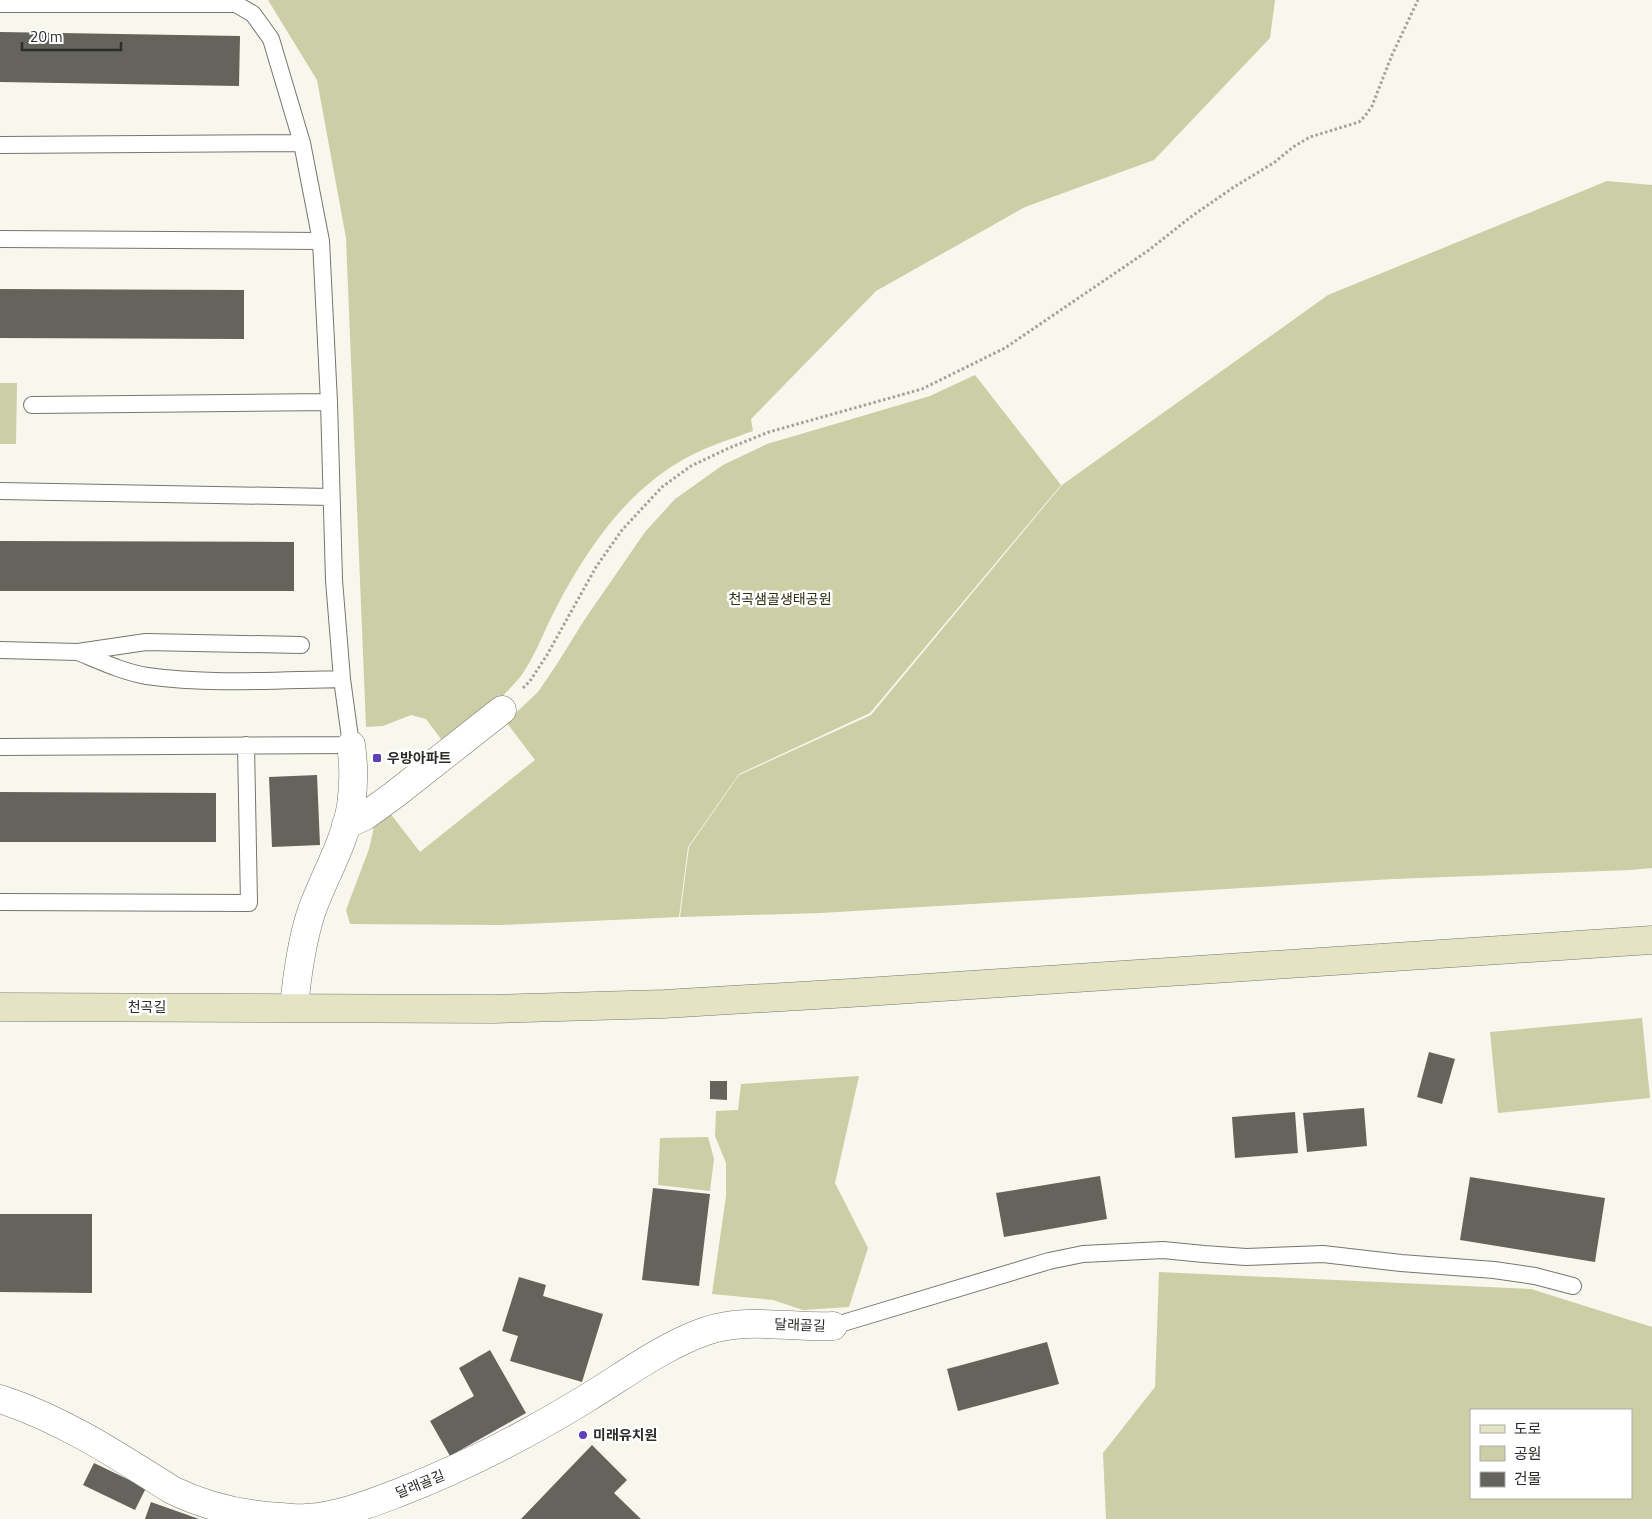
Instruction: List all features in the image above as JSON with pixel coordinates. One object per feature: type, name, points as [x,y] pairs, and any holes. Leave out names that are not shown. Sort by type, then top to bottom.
[{"type":"street","points":[[346,825],[365,816],[394,795],[502,710]]},
{"type":"street","points":[[294,1008],[303,942],[311,913],[346,825],[351,806],[354,765],[351,745]]},
{"type":"street","name":"천곡길","points":[[0,1007],[494,1009],[664,1004],[1652,940]]},
{"type":"street","name":"달래골길","points":[[0,1399],[22,1406],[72,1430],[172,1490],[214,1507],[241,1516],[307,1518],[335,1514],[373,1503],[465,1466],[536,1430],[669,1348],[705,1332],[731,1325],[755,1323],[806,1327],[833,1326]]},
{"type":"lane","points":[[0,4],[236,4],[253,14],[271,39],[302,143],[321,241],[329,402],[334,580],[342,679],[351,745],[0,747]]},
{"type":"lane","points":[[0,145],[302,143]]},
{"type":"lane","points":[[0,239],[321,241]]},
{"type":"lane","points":[[32,405],[329,402]]},
{"type":"lane","points":[[0,491],[331,497]]},
{"type":"lane","points":[[0,650],[78,652],[146,642],[300,645]]},
{"type":"lane","points":[[78,652],[117,668],[145,676],[217,680],[342,679]]},
{"type":"lane","points":[[0,902],[250,903],[246,745]]},
{"type":"lane","points":[[833,1326],[1049,1261],[1083,1254],[1163,1250],[1246,1256],[1323,1254],[1401,1263],[1494,1270],[1535,1276],[1573,1286]]},
{"type":"path","points":[[502,710],[530,681],[596,567],[622,530],[662,487],[691,466],[729,448],[769,432],[922,389],[1005,348],[1149,250],[1199,211],[1275,162],[1293,147],[1318,134],[1359,122],[1372,106],[1392,55],[1418,0]]},
{"type":"green space","points":[[268,0],[1275,0],[1270,38],[1154,160],[1025,207],[876,291],[751,419],[753,431],[696,453],[652,481],[614,518],[582,562],[521,676],[494,703],[444,743],[426,719],[411,715],[383,726],[366,727],[346,238],[317,80]]},
{"type":"green space","points":[[1607,181],[1652,185],[1652,868],[1393,879],[821,913],[680,917],[689,847],[739,775],[871,715],[1062,485],[1328,295]]},
{"type":"green space","name":"천곡샘골생태공원","points":[[975,375],[1061,485],[870,713],[739,774],[688,847],[679,917],[500,925],[350,924],[346,910],[369,849],[374,827],[390,813],[420,852],[535,760],[506,722],[538,692],[585,619],[645,532],[675,499],[723,465],[767,444],[930,396]]},
{"type":"green space","points":[[0,383],[17,383],[16,444],[0,444]]},
{"type":"green space","points":[[1642,1018],[1650,1098],[1498,1113],[1490,1032]]},
{"type":"green space","points":[[859,1076],[835,1183],[868,1248],[849,1307],[803,1310],[773,1300],[712,1294],[726,1196],[726,1163],[715,1136],[716,1111],[738,1110],[741,1084]]},
{"type":"green space","points":[[708,1137],[714,1159],[710,1191],[658,1185],[660,1138]]},
{"type":"green space","points":[[1159,1272],[1531,1289],[1652,1327],[1652,1519],[1106,1519],[1103,1453],[1155,1387]]},
{"type":"building","points":[[0,32],[240,36],[239,86],[0,82]]},
{"type":"building","points":[[0,289],[244,290],[244,339],[0,338]]},
{"type":"building","points":[[0,541],[294,542],[294,591],[0,591]]},
{"type":"building","points":[[317,775],[320,845],[272,847],[269,777]]},
{"type":"building","points":[[0,792],[216,793],[216,842],[0,842]]},
{"type":"building","points":[[1429,1052],[1455,1059],[1442,1104],[1417,1097]]},
{"type":"building","points":[[710,1081],[727,1081],[727,1100],[710,1099]]},
{"type":"building","points":[[1364,1108],[1367,1146],[1307,1152],[1303,1113]]},
{"type":"building","points":[[1295,1112],[1298,1153],[1235,1158],[1232,1117]]},
{"type":"building","points":[[1100,1176],[1107,1219],[1004,1237],[996,1193]]},
{"type":"building","points":[[1470,1177],[1605,1198],[1595,1262],[1460,1240]]},
{"type":"building","points":[[653,1188],[710,1194],[699,1286],[642,1280]]},
{"type":"building","points":[[0,1214],[92,1214],[92,1293],[0,1292]]},
{"type":"building","points":[[519,1277],[546,1285],[543,1296],[603,1314],[582,1382],[510,1361],[518,1336],[502,1331]]},
{"type":"building","points":[[1047,1342],[1059,1384],[958,1411],[947,1369]]},
{"type":"building","points":[[490,1350],[526,1413],[450,1456],[430,1421],[474,1396],[459,1368]]},
{"type":"building","points":[[592,1445],[627,1480],[614,1493],[641,1519],[521,1519]]},
{"type":"building","points":[[94,1463],[146,1488],[135,1510],[83,1485]]},
{"type":"building","points":[[151,1502],[199,1519],[145,1519]]},
{"type":"place","name":"우방아파트","points":[[377,758]]},
{"type":"place","name":"미래유치원","points":[[583,1435]]}]
